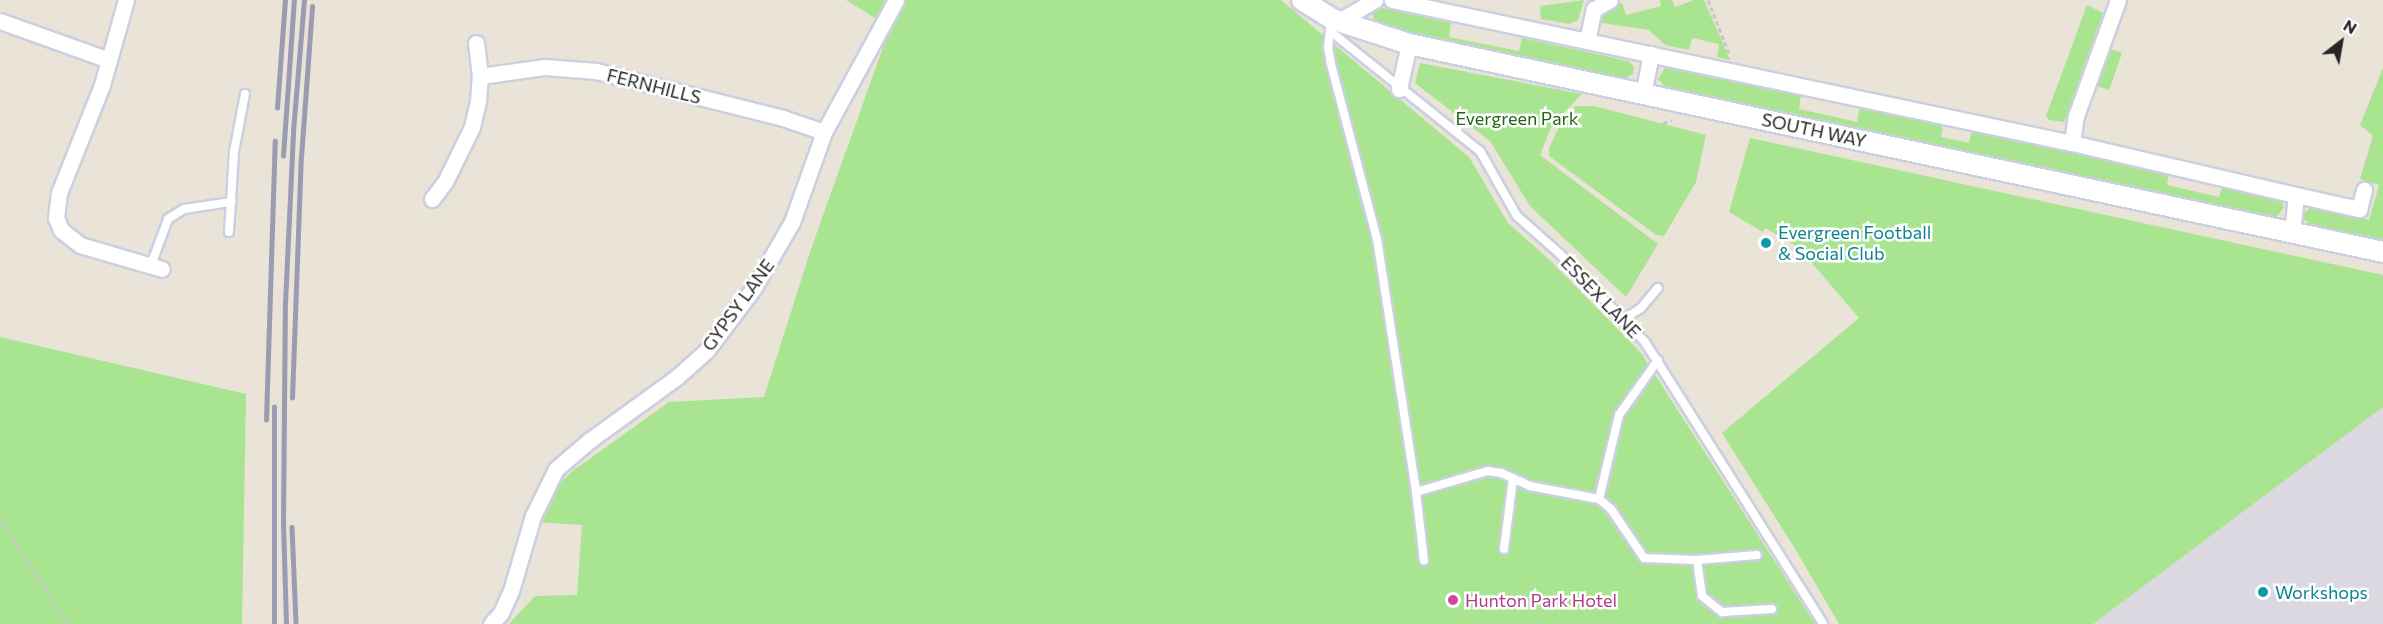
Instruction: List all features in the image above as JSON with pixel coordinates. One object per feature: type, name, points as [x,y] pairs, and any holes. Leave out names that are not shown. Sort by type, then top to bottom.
[{"type":"street","points":[[126,0],[109,60],[56,205],[56,218],[61,230],[80,245],[156,267]]},
{"type":"street","name":"GYPSY LANE","points":[[491,624],[501,613],[511,591],[533,516],[556,469],[590,440],[677,377],[707,350],[729,323],[775,255],[792,222],[824,132],[896,0]]},
{"type":"street","name":"SOUTH WAY","points":[[1302,0],[1330,21],[1409,44],[2383,252]]},
{"type":"street","points":[[1330,21],[1376,0]]},
{"type":"street","points":[[1392,0],[2072,143],[2359,209],[2364,190]]},
{"type":"street","points":[[1587,41],[1594,9],[1610,0]]},
{"type":"street","points":[[2072,143],[2076,116],[2118,0]]},
{"type":"street","points":[[0,21],[109,60]]},
{"type":"street","points":[[432,199],[445,182],[472,127],[478,102],[480,76],[476,43]]},
{"type":"street","points":[[1399,89],[1409,44]]},
{"type":"street","points":[[1643,94],[1651,54]]},
{"type":"street","name":"FERNHILLS","points":[[480,76],[545,67],[596,71],[783,118],[824,132]]},
{"type":"street","points":[[2292,231],[2296,195]]},
{"type":"lane","name":"ESSEX LANE","points":[[1330,21],[1399,89],[1480,151],[1517,216],[1560,254],[1624,319],[1658,360],[1823,624]]},
{"type":"lane","points":[[1330,21],[1328,47],[1331,64],[1377,238],[1416,492],[1424,561]]},
{"type":"lane","points":[[229,232],[234,152],[245,94]]},
{"type":"lane","points":[[156,267],[165,225],[173,214],[184,209],[231,202]]},
{"type":"lane","points":[[1624,319],[1641,308],[1658,288]]},
{"type":"lane","points":[[1599,499],[1619,415],[1658,360]]},
{"type":"lane","points":[[1416,492],[1488,471],[1530,486],[1599,499],[1611,509],[1644,558],[1697,560],[1757,555]]},
{"type":"lane","points":[[1504,549],[1514,479]]},
{"type":"lane","points":[[1697,560],[1702,596],[1722,612],[1772,609]]},
{"type":"path","points":[[1708,0],[1733,63]]},
{"type":"path","points":[[0,519],[68,624]]},
{"type":"shaded area","points":[[2383,407],[2383,624],[2093,624]]},
{"type":"green space","points":[[846,0],[886,0],[875,18]]},
{"type":"green space","points":[[904,0],[1281,0],[1469,157],[1508,223],[1551,261],[1641,353],[1815,624],[509,624],[535,596],[577,595],[582,525],[538,522],[554,488],[574,470],[669,402],[764,397],[811,249],[895,14]]},
{"type":"green space","points":[[1584,0],[1578,20],[1570,24],[1541,19],[1540,6]]},
{"type":"green space","points":[[1660,0],[1672,0],[1675,7],[1694,0],[1704,0],[1730,60],[1717,57],[1719,44],[1692,38],[1689,50],[1665,45],[1649,30],[1596,22],[1597,15],[1613,5],[1622,3],[1626,15],[1661,6]]},
{"type":"green space","points":[[2087,5],[2103,13],[2064,122],[2049,120],[2046,116]]},
{"type":"green space","points":[[1382,8],[1451,23],[1449,37],[1519,51],[1522,38],[1628,61],[1634,66],[1633,74],[1622,80],[1375,25],[1372,13],[1375,9]]},
{"type":"green space","points":[[2110,49],[2122,53],[2109,90],[2097,86]]},
{"type":"green space","name":"Evergreen Park","points":[[1420,63],[1582,94],[1552,125],[1540,155],[1658,244],[1626,297],[1530,206],[1490,141],[1415,83]]},
{"type":"green space","points":[[1674,67],[1801,94],[1799,109],[1857,122],[1860,106],[1943,124],[1941,137],[1969,143],[1972,131],[2169,173],[2167,185],[2219,197],[2223,184],[2278,196],[2284,207],[2276,218],[1669,91],[1658,79],[1665,68]]},
{"type":"green space","points":[[2383,68],[2383,239],[2312,226],[2303,219],[2303,214],[2312,206],[2369,220],[2379,185],[2360,179],[2373,136],[2360,125]]},
{"type":"green space","points":[[1575,106],[1594,106],[1706,135],[1696,182],[1664,236],[1656,235],[1549,156],[1549,148],[1559,127]]},
{"type":"green space","points":[[1750,138],[2383,275],[2383,407],[2093,624],[1839,624],[1794,547],[1722,433],[1859,318],[1812,263],[1814,256],[1765,228],[1763,232],[1729,212]]},
{"type":"green space","points":[[0,337],[246,394],[242,624],[0,624]]},
{"type":"railway","points":[[277,108],[285,0]]},
{"type":"railway","points":[[283,156],[294,0]]},
{"type":"railway","points":[[286,624],[283,523],[285,303],[293,131],[304,0]]},
{"type":"railway","points":[[292,398],[301,157],[312,6]]},
{"type":"railway","points":[[266,420],[275,141]]},
{"type":"railway","points":[[274,407],[274,624]]},
{"type":"railway","points":[[292,527],[296,624]]},
{"type":"place","name":"Evergreen Football & Social Club","points":[[1766,243]]},
{"type":"place","name":"Workshops","points":[[2263,592]]},
{"type":"place","name":"Hunton Park Hotel","points":[[1453,600]]}]
